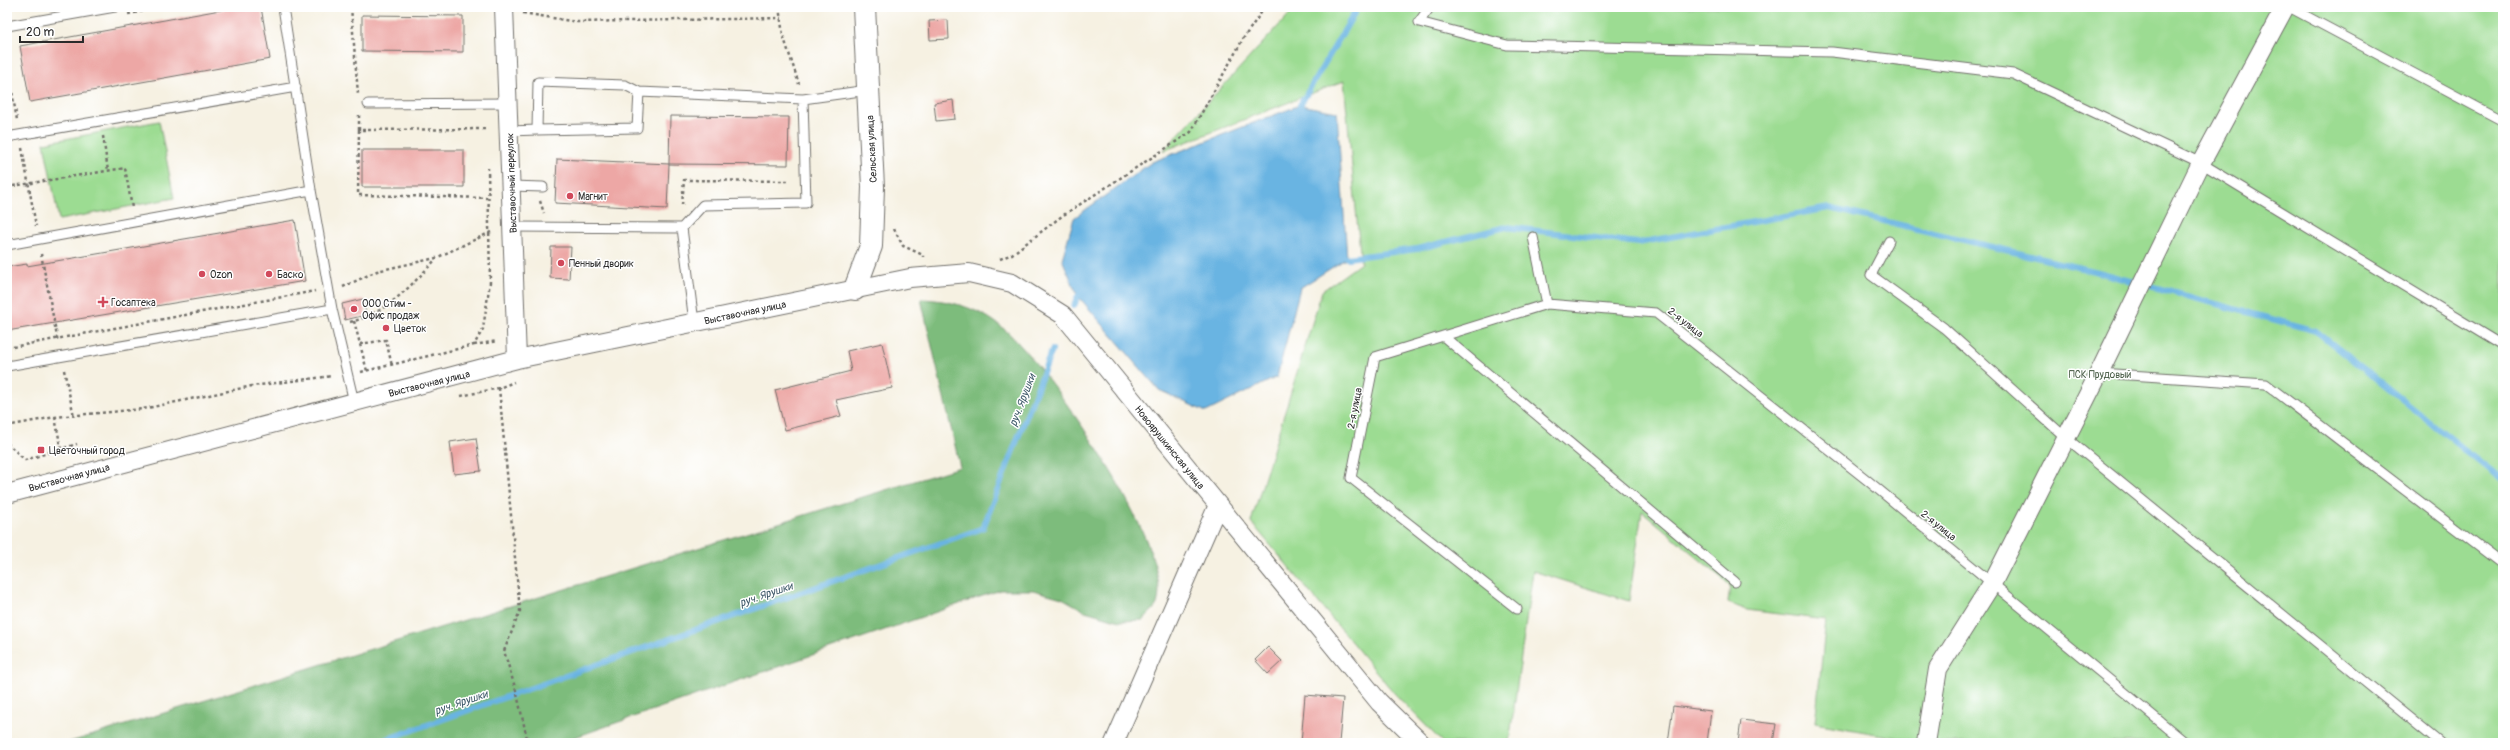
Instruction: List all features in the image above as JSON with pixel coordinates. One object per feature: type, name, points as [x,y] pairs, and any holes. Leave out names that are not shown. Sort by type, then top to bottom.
[{"type":"street","name":"Сельская улица","points":[[855,289],[871,246],[873,187],[864,7]]},
{"type":"street","points":[[1926,743],[1938,669],[1993,582],[2065,437],[2099,373],[2201,163],[2285,7]]},
{"type":"street","name":"Выставочный переулок","points":[[510,8],[508,103],[517,359]]},
{"type":"street","name":"Новоярушкинская улица","points":[[855,289],[910,278],[968,274],[1012,283],[1063,316],[1379,702],[1421,743]]},
{"type":"street","name":"Выставочная улица","points":[[7,494],[517,359],[855,289]]},
{"type":"street","points":[[1114,743],[1218,505]]},
{"type":"lane","points":[[7,26],[115,7]]},
{"type":"lane","points":[[283,7],[311,190],[332,309],[354,402]]},
{"type":"lane","points":[[1430,7],[1419,22],[1507,44],[1832,52],[2013,74],[2201,163],[2503,346]]},
{"type":"lane","points":[[2289,7],[2503,120]]},
{"type":"lane","points":[[537,130],[538,82],[625,85],[639,92],[803,99],[868,90]]},
{"type":"lane","points":[[7,137],[296,87]]},
{"type":"lane","points":[[509,131],[637,128],[639,92]]},
{"type":"lane","points":[[694,322],[682,228],[702,205],[806,203],[803,99]]},
{"type":"lane","points":[[368,104],[508,103]]},
{"type":"lane","points":[[511,193],[539,187]]},
{"type":"lane","points":[[7,245],[311,190]]},
{"type":"lane","points":[[512,227],[682,228]]},
{"type":"lane","points":[[1533,237],[1547,304]]},
{"type":"lane","points":[[1889,241],[1871,275],[1944,328],[2065,437],[2440,743]]},
{"type":"lane","name":"2-я улица","points":[[1517,609],[1351,478],[1376,357],[1547,304],[1656,313],[1993,582],[2186,743]]},
{"type":"lane","points":[[7,366],[332,309]]},
{"type":"lane","points":[[1443,336],[1735,582]]},
{"type":"lane","points":[[2099,373],[2266,384],[2503,565]]},
{"type":"path","points":[[351,7],[358,101]]},
{"type":"path","points":[[779,7],[783,35],[803,99]]},
{"type":"path","points":[[968,274],[1012,254],[1062,216],[1191,132],[1243,39],[1265,7]]},
{"type":"path","points":[[510,8],[522,13],[577,22],[781,18]]},
{"type":"path","points":[[358,108],[358,195],[511,193]]},
{"type":"path","points":[[100,121],[108,171]]},
{"type":"path","points":[[359,130],[488,129]]},
{"type":"path","points":[[7,187],[125,168],[134,222]]},
{"type":"path","points":[[682,210],[684,180],[793,181],[793,174]]},
{"type":"path","points":[[539,187],[544,215]]},
{"type":"path","points":[[538,215],[552,215]]},
{"type":"path","points":[[330,293],[377,271],[436,258],[489,232],[512,227]]},
{"type":"path","points":[[364,319],[407,292],[436,258]]},
{"type":"path","points":[[7,348],[316,291],[314,285]]},
{"type":"path","points":[[354,321],[367,371]]},
{"type":"path","points":[[360,344],[386,340],[392,366]]},
{"type":"path","points":[[454,397],[498,388],[518,380]]},
{"type":"path","points":[[498,388],[520,611],[504,650],[517,694],[528,743]]},
{"type":"path","points":[[55,417],[62,449]]},
{"type":"path","points":[[7,442],[24,460],[77,444]]},
{"type":"green space","name":"ПСК Прудовый","points":[[1296,7],[2503,7],[2503,743],[1916,743],[1916,741],[1815,723],[1826,620],[1747,610],[1728,603],[1730,585],[1642,511],[1629,601],[1533,571],[1509,743],[1443,743],[1395,694],[1251,522],[1322,291],[1361,263],[1344,81],[1163,151]]},
{"type":"green space","points":[[159,121],[174,198],[59,220],[44,143]]},
{"type":"green space","points":[[921,299],[944,301],[966,307],[995,322],[1024,349],[1049,380],[1076,418],[1104,460],[1128,503],[1147,543],[1158,578],[1157,604],[1143,620],[1120,621],[1085,611],[1062,598],[1033,590],[1000,590],[558,743],[67,743],[960,467]]},
{"type":"water","points":[[1300,105],[1337,112],[1347,258],[1300,288],[1277,377],[1206,412],[1159,390],[1078,296],[1062,259],[1074,218],[1152,162]]},
{"type":"building","points":[[237,7],[261,7],[270,59],[30,102],[20,46]]},
{"type":"building","points":[[362,15],[463,16],[463,52],[362,51]]},
{"type":"building","points":[[948,20],[949,39],[930,40],[929,21]]},
{"type":"building","points":[[953,100],[955,119],[936,121],[934,103]]},
{"type":"building","points":[[670,116],[789,117],[788,165],[669,164]]},
{"type":"building","points":[[362,150],[464,150],[464,187],[362,187]]},
{"type":"building","points":[[557,159],[669,164],[667,209],[555,203]]},
{"type":"building","points":[[295,220],[305,281],[7,331],[7,267],[27,264],[27,266]]},
{"type":"building","name":"Пенный дворик","points":[[551,247],[571,247],[569,279],[550,278]]},
{"type":"building","name":"ООО Стим - Офис продаж","points":[[363,299],[366,315],[345,320],[342,304]]},
{"type":"building","points":[[882,343],[892,388],[836,400],[841,416],[785,430],[775,390],[851,371],[847,351]]},
{"type":"building","points":[[476,438],[481,471],[454,474],[450,442]]},
{"type":"building","points":[[1268,647],[1282,661],[1268,674],[1255,660]]},
{"type":"building","points":[[1305,695],[1343,698],[1339,743],[1301,743]]},
{"type":"building","points":[[1673,706],[1711,711],[1707,743],[1668,743]]},
{"type":"building","points":[[1741,720],[1776,724],[1773,743],[1738,743]]},
{"type":"waterway","points":[[1300,105],[1358,7]]},
{"type":"waterway","points":[[1347,258],[1417,249],[1506,227],[1638,243],[1829,208],[2098,272],[2316,331],[2503,480]]},
{"type":"waterway","name":"руч. Ярушки","points":[[1074,306],[1078,296]]},
{"type":"waterway","name":"руч. Ярушки","points":[[376,743],[983,528],[1052,350]]},
{"type":"place","name":"Магнит","points":[[570,196]]},
{"type":"place","name":"Пенный дворик","points":[[561,263]]},
{"type":"place","name":"Ozon","points":[[202,274]]},
{"type":"place","name":"Баско","points":[[269,274]]},
{"type":"place","name":"Госаптека","points":[[103,302]]},
{"type":"place","name":"ООО Стим - Офис продаж","points":[[354,309]]},
{"type":"place","name":"Цветок","points":[[386,328]]},
{"type":"place","name":"Цветочный город","points":[[41,450]]}]
